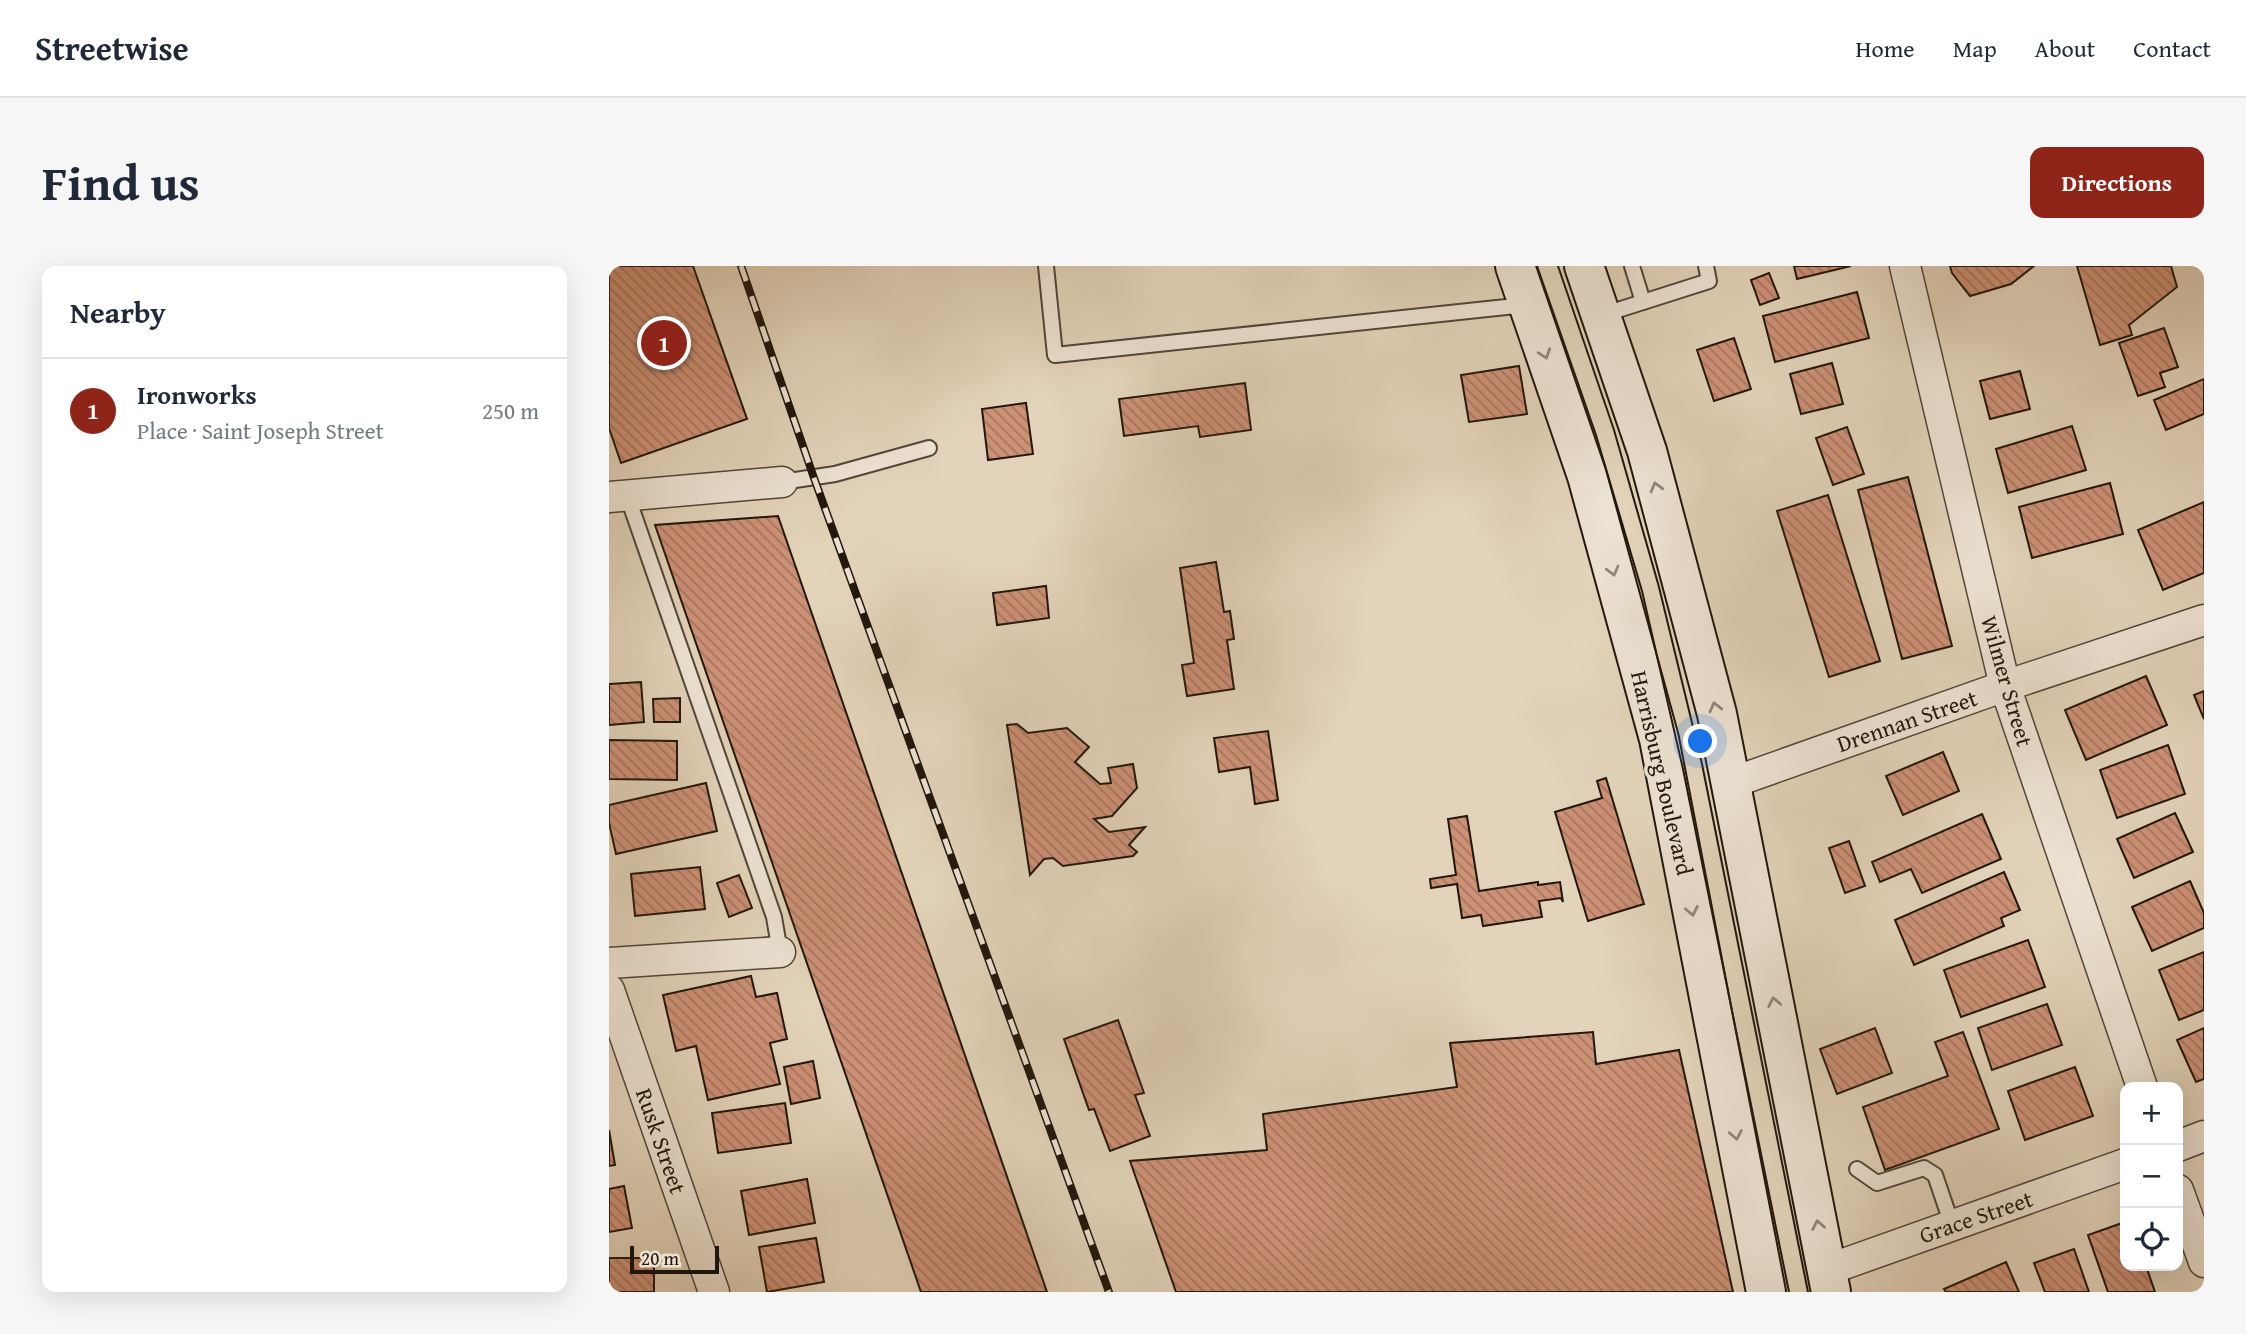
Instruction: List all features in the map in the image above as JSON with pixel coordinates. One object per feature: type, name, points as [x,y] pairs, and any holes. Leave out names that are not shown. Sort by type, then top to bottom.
[{"type":"main road","name":"Harrisburg Boulevard","points":[[1515,266],[1587,476],[1659,739],[1766,1292]]},
{"type":"main road","points":[[1584,266],[1647,451],[1717,715],[1829,1281]]},
{"type":"street","name":"Wilmer Street","points":[[1905,266],[2005,686],[2140,1082]]},
{"type":"street","points":[[618,496],[782,482]]},
{"type":"street","name":"Drennan Street","points":[[1731,783],[2005,686],[2204,620]]},
{"type":"street","points":[[609,963],[780,952]]},
{"type":"street","name":"Rusk Street","points":[[609,990],[714,1292]]},
{"type":"street","points":[[2181,1145],[2204,1136]]},
{"type":"street","name":"Grace Street","points":[[1829,1281],[1952,1225],[2120,1166]]},
{"type":"street","points":[[2183,1204],[2204,1262]]},
{"type":"lane","points":[[1046,266],[1055,355],[1528,305]]},
{"type":"lane","points":[[1632,266],[1643,302]]},
{"type":"lane","points":[[1601,316],[1709,281],[1706,266]]},
{"type":"lane","points":[[782,482],[835,474],[929,449]]},
{"type":"lane","points":[[618,496],[774,917],[780,952]]},
{"type":"lane","points":[[1857,1169],[1877,1183],[1924,1168],[1935,1175],[1952,1225]]},
{"type":"building","points":[[609,266],[693,266],[747,419],[621,463],[609,428]]},
{"type":"building","points":[[1794,266],[1851,266],[1797,279]]},
{"type":"building","points":[[1950,266],[2034,266],[2011,284],[1970,296],[1952,273]]},
{"type":"building","points":[[2077,266],[2171,266],[2177,287],[2129,325],[2132,335],[2100,345]]},
{"type":"building","points":[[1769,273],[1779,298],[1760,305],[1751,280]]},
{"type":"building","points":[[1857,292],[1869,338],[1775,362],[1763,316]]},
{"type":"building","points":[[2164,328],[2178,367],[2160,373],[2165,387],[2138,396],[2119,343]]},
{"type":"building","points":[[1734,338],[1751,389],[1714,401],[1697,350]]},
{"type":"building","points":[[1832,363],[1843,404],[1801,414],[1790,374]]},
{"type":"building","points":[[1519,366],[1527,414],[1469,422],[1461,375]]},
{"type":"building","points":[[2020,371],[2030,409],[1990,419],[1980,381]]},
{"type":"building","points":[[2204,379],[2204,414],[2166,430],[2154,400]]},
{"type":"building","points":[[1245,383],[1251,430],[1200,437],[1198,426],[1124,436],[1119,399]]},
{"type":"building","points":[[1026,403],[1033,454],[988,460],[982,409]]},
{"type":"building","points":[[2072,426],[2086,470],[2008,493],[1996,449]]},
{"type":"building","points":[[1847,427],[1864,474],[1833,485],[1816,438]]},
{"type":"building","points":[[1908,477],[1952,646],[1902,659],[1858,490]]},
{"type":"building","points":[[2110,483],[2123,534],[2032,558],[2019,507]]},
{"type":"building","points":[[1828,495],[1880,661],[1829,677],[1777,511]]},
{"type":"building","points":[[2204,502],[2204,573],[2163,590],[2138,530]]},
{"type":"building","points":[[778,516],[1047,1292],[921,1292],[655,525]]},
{"type":"building","points":[[1216,562],[1224,612],[1230,611],[1234,639],[1227,640],[1234,689],[1187,696],[1182,665],[1194,663],[1180,568]]},
{"type":"building","points":[[1046,586],[1049,618],[997,625],[993,593]]},
{"type":"building","points":[[2146,676],[2167,725],[2086,760],[2065,710]]},
{"type":"building","points":[[641,682],[644,722],[609,725],[609,684]]},
{"type":"building","points":[[2204,691],[2204,719],[2194,695]]},
{"type":"building","points":[[680,698],[680,722],[654,722],[653,699]]},
{"type":"building","points":[[1017,724],[1028,733],[1067,728],[1089,747],[1075,762],[1100,784],[1111,783],[1108,768],[1133,764],[1137,788],[1112,816],[1094,819],[1109,832],[1145,827],[1129,845],[1137,852],[1133,856],[1063,866],[1053,858],[1044,859],[1030,875],[1007,725]]},
{"type":"building","points":[[1268,731],[1278,800],[1255,804],[1250,767],[1219,772],[1214,738]]},
{"type":"building","points":[[609,740],[677,741],[677,780],[609,779]]},
{"type":"building","points":[[2168,745],[2185,794],[2117,818],[2100,770]]},
{"type":"building","points":[[1943,752],[1959,791],[1903,815],[1886,776]]},
{"type":"building","points":[[1606,778],[1644,904],[1588,921],[1555,812],[1602,798],[1597,781]]},
{"type":"building","points":[[706,783],[717,831],[616,854],[609,823],[609,805]]},
{"type":"building","points":[[2175,813],[2193,852],[2134,878],[2117,839]]},
{"type":"building","points":[[1982,814],[2001,859],[1922,893],[1911,869],[1880,882],[1872,862]]},
{"type":"building","points":[[1467,816],[1479,891],[1538,882],[1538,885],[1560,882],[1563,902],[1561,898],[1539,901],[1542,917],[1483,926],[1481,915],[1462,918],[1457,884],[1431,888],[1430,879],[1456,875],[1448,819]]},
{"type":"building","points":[[1849,841],[1865,886],[1845,893],[1829,848]]},
{"type":"building","points":[[700,867],[705,909],[635,916],[631,874]]},
{"type":"building","points":[[2004,872],[2020,910],[2001,918],[2004,926],[1914,965],[1895,920]]},
{"type":"building","points":[[739,875],[752,908],[729,917],[717,883]]},
{"type":"building","points":[[2190,881],[2204,913],[2204,928],[2152,951],[2132,907]]},
{"type":"building","points":[[2028,940],[2045,987],[1961,1017],[1944,970]]},
{"type":"building","points":[[2204,952],[2204,1010],[2179,1020],[2159,970]]},
{"type":"building","points":[[751,976],[756,997],[777,993],[787,1039],[770,1043],[780,1084],[708,1100],[696,1046],[676,1051],[663,995]]},
{"type":"building","points":[[2047,1004],[2062,1045],[1992,1070],[1978,1028]]},
{"type":"building","points":[[1118,1020],[1144,1093],[1135,1095],[1150,1136],[1110,1151],[1094,1109],[1089,1110],[1064,1039]]},
{"type":"building","points":[[1875,1028],[1892,1073],[1837,1094],[1820,1049]]},
{"type":"building","points":[[2204,1028],[2204,1079],[2196,1082],[2177,1040]]},
{"type":"building","points":[[1593,1032],[1596,1064],[1679,1050],[1733,1292],[1176,1292],[1130,1161],[1267,1150],[1263,1114],[1457,1087],[1450,1043]]},
{"type":"building","points":[[1963,1032],[1999,1129],[1885,1170],[1863,1107],[1948,1076],[1935,1042]]},
{"type":"building","points":[[813,1061],[820,1098],[791,1104],[784,1067]]},
{"type":"building","points":[[2075,1067],[2093,1116],[2025,1140],[2008,1091]]},
{"type":"building","points":[[785,1103],[791,1143],[718,1153],[712,1113]]},
{"type":"building","points":[[609,1130],[615,1165],[609,1166]]},
{"type":"building","points":[[807,1179],[815,1223],[749,1235],[741,1191]]},
{"type":"building","points":[[624,1186],[632,1228],[609,1232],[609,1189]]},
{"type":"building","points":[[2120,1224],[2120,1271],[2148,1271],[2155,1292],[2108,1292],[2088,1235]]},
{"type":"building","points":[[816,1238],[824,1282],[767,1292],[759,1247]]},
{"type":"building","points":[[2074,1249],[2089,1292],[2045,1292],[2034,1263]]},
{"type":"building","points":[[609,1258],[654,1258],[654,1292],[609,1292]]},
{"type":"building","points":[[2006,1262],[2019,1292],[1946,1292],[1944,1289]]},
{"type":"tram line","points":[[1537,266],[1596,435],[1642,591],[1683,769],[1789,1292]]},
{"type":"tram line","points":[[1558,266],[1614,430],[1659,587],[1702,764],[1808,1292]]},
{"type":"railway","points":[[741,266],[814,478],[1109,1292]]},
{"type":"place","name":"Ironworks","points":[[664,343]]}]
